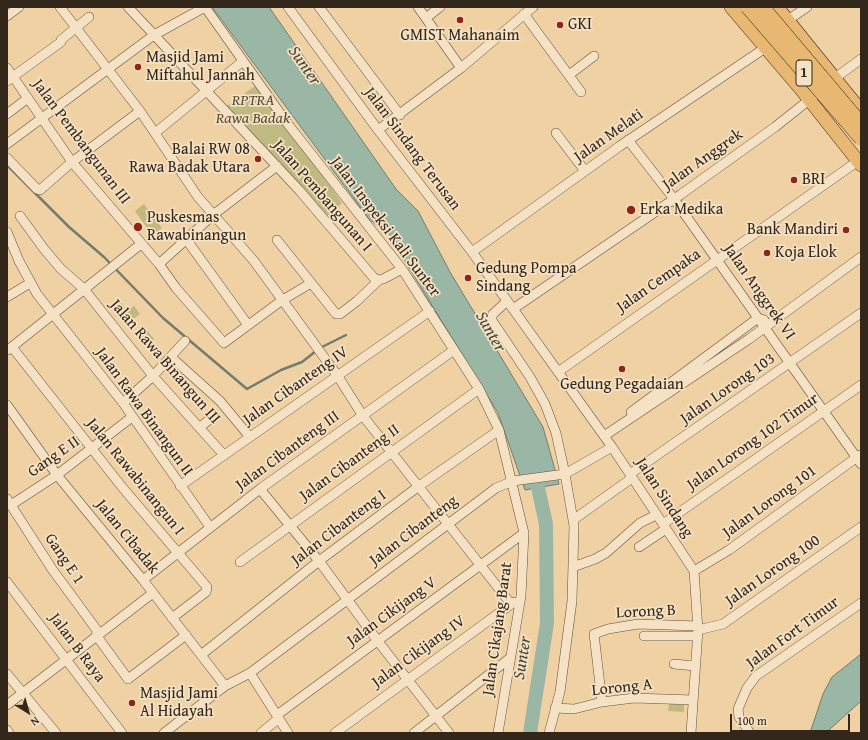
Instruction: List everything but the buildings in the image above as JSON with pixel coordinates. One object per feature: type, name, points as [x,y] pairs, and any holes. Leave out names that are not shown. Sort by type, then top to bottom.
[{"type":"highway","name":"1","points":[[731,7],[809,99],[859,163]]},
{"type":"highway","name":"1","points":[[747,7],[861,139]]},
{"type":"highway","name":"1","points":[[764,7],[861,123]]},
{"type":"highway","name":"1","points":[[777,7],[861,111]]},
{"type":"highway","points":[[838,136],[836,127],[841,120],[852,113],[861,114]]},
{"type":"street","points":[[7,16],[19,7]]},
{"type":"street","points":[[60,7],[77,27],[140,111],[191,186],[254,261],[281,301],[337,375],[363,416],[420,486],[479,566],[511,604]]},
{"type":"street","name":"Jalan Pembangunan I","points":[[128,7],[277,166],[374,278],[378,280]]},
{"type":"street","points":[[7,144],[154,35],[205,7]]},
{"type":"street","name":"Jalan Inspeksi Kali Sunter","points":[[205,7],[287,123],[402,269],[430,311],[479,389],[499,430],[516,481]]},
{"type":"street","name":"Jalan Sindang Terusan","points":[[288,7],[378,130],[472,252],[513,309]]},
{"type":"street","points":[[319,7],[400,115]]},
{"type":"street","points":[[418,7],[461,68]]},
{"type":"street","points":[[426,18],[440,7]]},
{"type":"street","points":[[378,130],[461,68],[533,7]]},
{"type":"street","points":[[788,20],[807,7]]},
{"type":"street","points":[[524,14],[581,92]]},
{"type":"street","points":[[10,79],[61,42],[89,17]]},
{"type":"street","name":"Jalan Melati","points":[[472,252],[628,140],[765,48]]},
{"type":"street","points":[[569,75],[594,56]]},
{"type":"street","name":"Jalan Anggrek","points":[[513,309],[775,128],[834,78],[861,59]]},
{"type":"street","points":[[155,133],[243,61]]},
{"type":"street","name":"Jalan Pembangunan III","points":[[7,68],[10,79],[28,98],[72,162],[159,264],[176,288],[224,344],[248,325]]},
{"type":"street","points":[[7,114],[28,98]]},
{"type":"street","points":[[7,158],[38,191],[72,162],[140,111]]},
{"type":"street","points":[[556,133],[584,171]]},
{"type":"street","name":"Jalan Anggrek VI","points":[[628,140],[674,199],[758,318]]},
{"type":"street","name":"Jalan Cempaka","points":[[558,372],[717,259],[859,163]]},
{"type":"street","points":[[159,264],[214,214],[277,166]]},
{"type":"street","name":"Jalan Rawa Binangun III","points":[[20,216],[48,254],[61,269],[84,289],[153,376],[223,454]]},
{"type":"street","name":"Jalan Rawa Binangun II","points":[[7,232],[30,283],[123,403],[210,527]]},
{"type":"street","points":[[186,239],[248,325],[281,301],[311,283]]},
{"type":"street","points":[[277,240],[336,314],[340,314],[362,296],[378,280],[388,278],[402,269]]},
{"type":"street","points":[[9,349],[141,244]]},
{"type":"street","points":[[604,436],[628,418],[636,416],[861,257]]},
{"type":"street","points":[[7,297],[30,283]]},
{"type":"street","points":[[508,301],[493,314],[491,319],[530,376],[545,404],[556,433],[561,474],[573,520],[572,600],[560,692],[549,733]]},
{"type":"street","name":"Jalan Sindang","points":[[513,309],[612,447],[694,571],[698,630],[691,733]]},
{"type":"street","name":"Jalan Cibanteng IV","points":[[180,486],[223,454],[430,311]]},
{"type":"street","name":"Jalan Lorong 103","points":[[573,520],[631,476],[861,313]]},
{"type":"street","points":[[628,418],[631,412],[758,318],[768,324]]},
{"type":"street","name":"Jalan Anggrek VI","points":[[768,324],[791,364],[823,411],[860,459]]},
{"type":"street","points":[[123,403],[153,376],[184,341]]},
{"type":"street","name":"Jalan Rawabinangun I","points":[[9,349],[207,589],[172,618]]},
{"type":"street","name":"Jalan Cibanteng III","points":[[143,580],[260,489],[454,350]]},
{"type":"street","points":[[171,356],[220,401],[249,436]]},
{"type":"street","name":"Jalan Lorong 102 Timur","points":[[639,547],[664,527],[861,385]]},
{"type":"street","name":"Jalan Cibanteng II","points":[[240,562],[479,389]]},
{"type":"street","name":"Jalan Cibadak","points":[[7,405],[57,475],[143,580],[225,686]]},
{"type":"street","points":[[200,427],[214,416]]},
{"type":"street","name":"Gang E II","points":[[9,502],[57,475],[132,417]]},
{"type":"street","name":"Jalan Cibanteng I","points":[[201,655],[319,562],[420,486],[499,430]]},
{"type":"street","name":"Jalan Cibanteng","points":[[164,733],[225,686],[250,673],[348,600],[447,523],[496,488],[516,481],[561,474],[612,447]]},
{"type":"street","name":"Jalan Lorong 101","points":[[694,571],[729,550],[860,459]]},
{"type":"street","name":"Jalan Cikajang Barat","points":[[497,732],[521,596],[524,533],[516,481]]},
{"type":"street","points":[[260,489],[319,562],[449,733]]},
{"type":"street","name":"Gang E 1","points":[[9,502],[52,569],[98,634],[121,671],[128,679],[186,635]]},
{"type":"street","points":[[573,567],[595,559],[606,553],[640,523],[656,514]]},
{"type":"street","name":"Jalan Lorong 100","points":[[698,630],[723,624],[861,528]]},
{"type":"street","name":"Jalan Cikijang V","points":[[261,733],[278,717],[377,640],[524,533]]},
{"type":"street","name":"Jalan B Raya","points":[[7,582],[122,733]]},
{"type":"street","points":[[7,705],[66,658],[153,593]]},
{"type":"street","name":"Jalan Cikijang IV","points":[[335,733],[407,678],[521,596]]},
{"type":"street","name":"Jalan Fort Timur","points":[[750,733],[739,717],[738,709],[747,688],[756,676],[861,603]]},
{"type":"street","name":"Lorong B","points":[[602,702],[594,634],[608,629],[638,624],[698,630]]},
{"type":"street","points":[[644,636],[698,630]]},
{"type":"street","points":[[414,733],[510,658]]},
{"type":"street","points":[[674,664],[695,666]]},
{"type":"street","points":[[250,673],[288,733]]},
{"type":"street","points":[[7,674],[56,733]]},
{"type":"street","name":"Lorong A","points":[[555,708],[574,710],[602,702],[634,698],[693,700]]},
{"type":"green space","name":"RPTRA Rawa Badak","points":[[258,84],[342,203],[325,218],[225,107]]},
{"type":"green space","points":[[144,204],[162,228],[152,235],[135,211]]},
{"type":"green space","points":[[121,302],[127,311],[134,306],[140,314],[127,324],[115,307]]},
{"type":"green space","points":[[147,330],[154,339],[146,345],[139,336]]},
{"type":"green space","points":[[669,704],[684,705],[684,712],[668,711]]},
{"type":"water","points":[[212,7],[269,7],[396,189],[418,211],[450,272],[543,427],[559,484],[525,490],[498,413],[406,263],[393,237],[369,219]]},
{"type":"water","points":[[861,654],[861,701],[829,730],[828,733],[810,733],[823,694],[832,677]]},
{"type":"waterway","points":[[7,165],[69,227],[104,257],[163,318],[247,389],[281,370],[302,362],[316,351]]},
{"type":"waterway","points":[[320,348],[346,335]]},
{"type":"waterway","name":"Sunter","points":[[530,733],[547,623],[546,524],[534,469]]},
{"type":"place","name":"GMIST Mahanaim","points":[[460,20]]},
{"type":"place","name":"GKI","points":[[560,25]]},
{"type":"place","name":"Masjid Jami Miftahul Jannah","points":[[138,67]]},
{"type":"place","name":"Balai RW 08 Rawa Badak Utara","points":[[258,159]]},
{"type":"place","name":"BRI","points":[[794,180]]},
{"type":"place","name":"Erka Medika","points":[[631,210]]},
{"type":"place","name":"Puskesmas Rawabinangun","points":[[138,227]]},
{"type":"place","name":"Bank Mandiri","points":[[846,230]]},
{"type":"place","name":"Koja Elok","points":[[767,253]]},
{"type":"place","name":"Gedung Pompa Sindang","points":[[468,278]]},
{"type":"place","name":"Gedung Pegadaian","points":[[622,369]]},
{"type":"place","name":"Masjid Jami Al Hidayah","points":[[132,703]]}]
